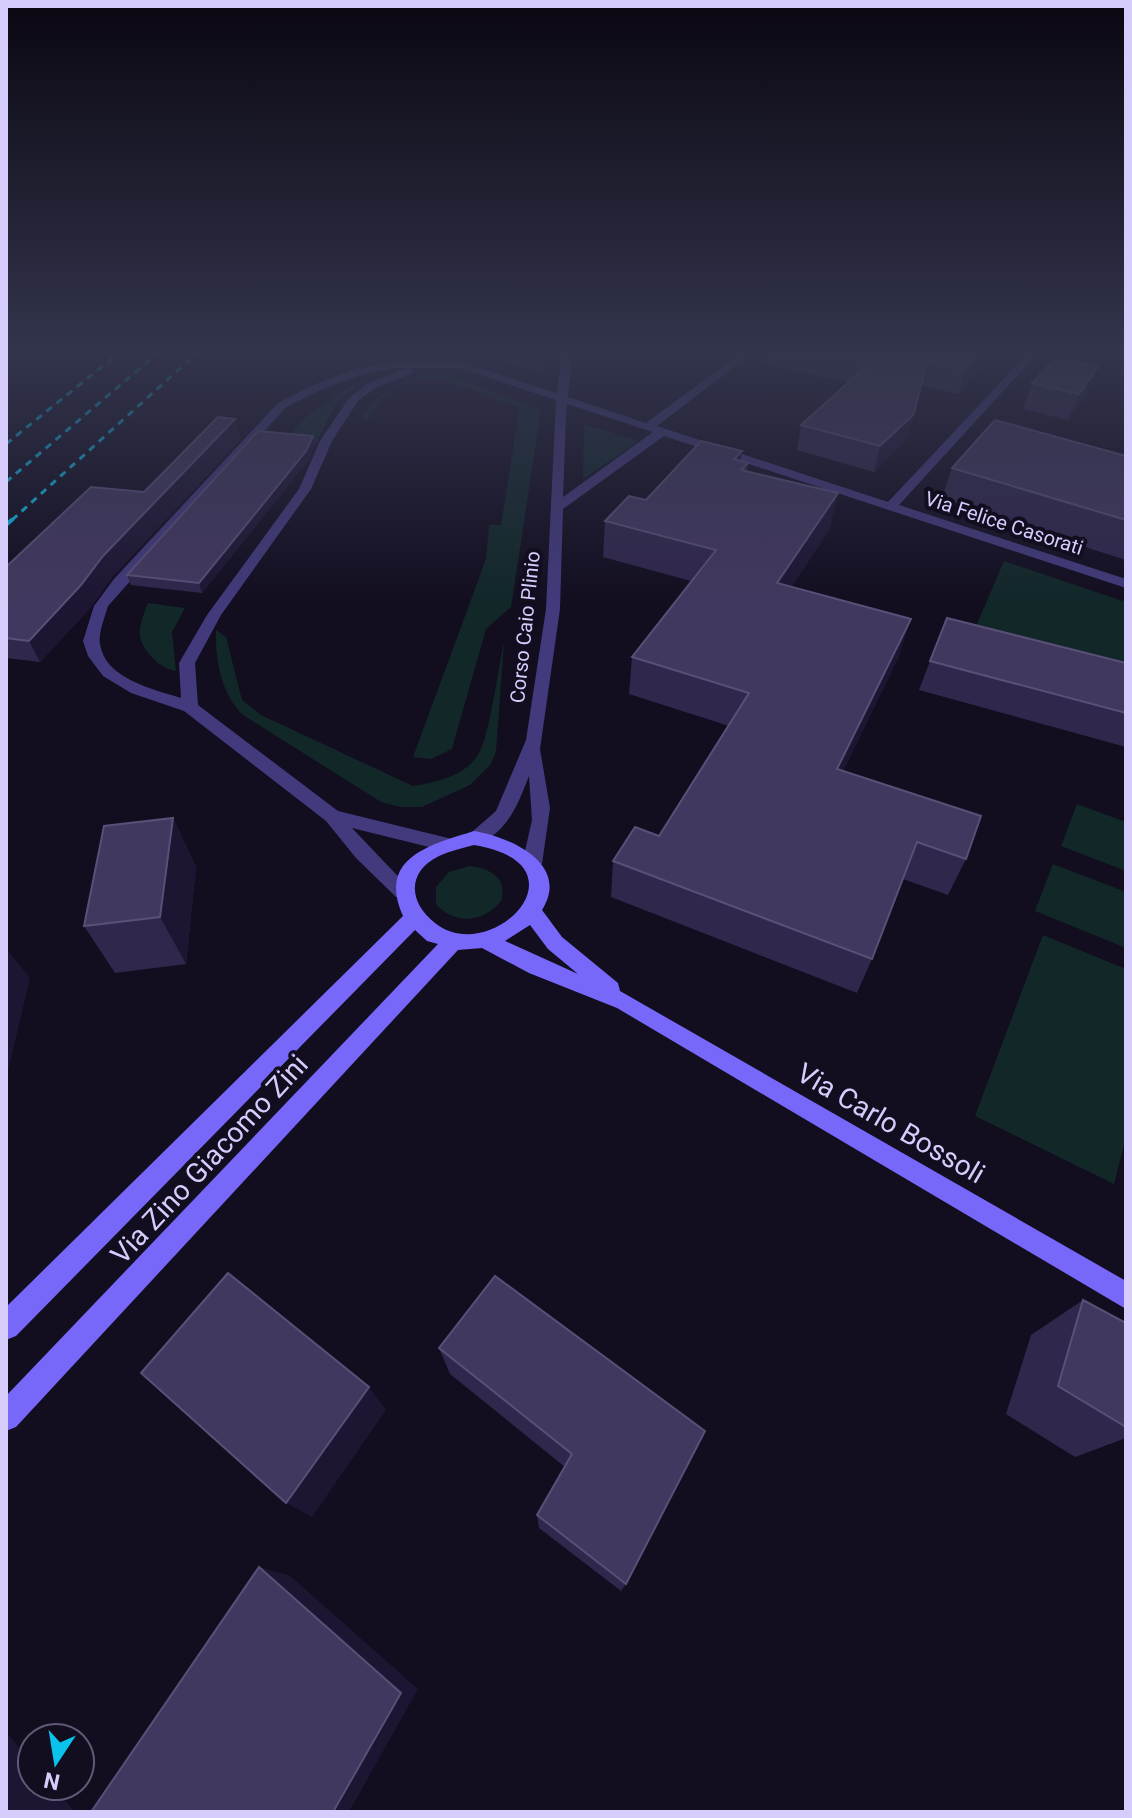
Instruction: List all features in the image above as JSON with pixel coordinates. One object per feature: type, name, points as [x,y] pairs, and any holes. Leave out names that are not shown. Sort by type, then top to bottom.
[{"type":"street","name":"Via Felice Casorati","points":[[190,707],[137,689],[109,673],[96,656],[91,641],[101,606],[248,438]]},
{"type":"street","points":[[328,438],[305,489],[214,615],[187,663],[190,707],[332,816],[363,853],[384,870],[403,892],[412,920],[427,932],[454,941],[484,940],[506,932],[531,911],[538,895],[538,879],[532,864],[506,844],[474,838],[429,851],[414,864],[403,892]]},
{"type":"street","name":"Corso Caio Plinio","points":[[474,838],[504,815],[532,751],[550,639],[560,438]]},
{"type":"street","points":[[556,508],[653,438]]},
{"type":"street","name":"Via Felice Casorati","points":[[684,438],[1126,584]]},
{"type":"street","points":[[891,506],[954,438]]},
{"type":"street","name":"Corso Caio Plinio","points":[[532,751],[543,792],[542,829],[532,864]]},
{"type":"street","points":[[332,816],[445,844]]},
{"type":"street","name":"Via Carlo Bossoli","points":[[531,911],[555,943],[625,1002]]},
{"type":"street","name":"Via Zino Giacomo Zini","points":[[6,1326],[412,920]]},
{"type":"street","name":"Via Carlo Bossoli","points":[[484,940],[536,967],[625,1002],[1126,1296]]},
{"type":"street","name":"Via Zino Giacomo Zini","points":[[6,1417],[454,941]]},
{"type":"green space","points":[[287,438],[319,438],[316,443],[285,440]]},
{"type":"green space","points":[[515,438],[537,438],[511,607],[486,629],[452,749],[431,759],[413,757],[486,559],[489,525],[501,525]]},
{"type":"green space","points":[[584,438],[629,438],[639,441],[583,479]]},
{"type":"green space","points":[[1004,561],[1126,602],[1126,681],[971,638]]},
{"type":"green space","points":[[148,603],[185,608],[172,632],[176,671],[159,663],[142,642],[140,628]]},
{"type":"green space","points":[[216,630],[226,637],[242,700],[261,715],[413,786],[441,780],[459,772],[479,753],[490,717],[504,642],[496,752],[491,764],[470,785],[422,807],[401,807],[381,802],[235,707],[221,676]]},
{"type":"green space","points":[[1077,804],[1126,822],[1126,871],[1061,846]]},
{"type":"green space","points":[[1053,864],[1126,892],[1126,948],[1035,911]]},
{"type":"green space","points":[[469,866],[496,876],[502,893],[501,901],[494,908],[469,919],[443,911],[436,904],[436,887],[449,872]]},
{"type":"green space","points":[[1043,935],[1126,969],[1126,1137],[1114,1184],[975,1116]]},
{"type":"building","points":[[197,438],[217,438],[103,556],[81,585],[29,641],[6,638],[6,567],[91,487],[144,492]]},
{"type":"building","points":[[252,438],[312,438],[306,451],[199,583],[127,575]]},
{"type":"building","points":[[849,438],[889,438],[880,446]]},
{"type":"building","points":[[979,438],[1060,438],[1126,456],[1126,520],[952,468]]},
{"type":"building","points":[[701,441],[742,451],[734,459],[748,463],[741,470],[838,493],[777,583],[911,619],[837,769],[981,816],[966,859],[917,842],[872,959],[613,861],[635,827],[659,836],[749,693],[632,657],[716,550],[605,521],[629,496],[646,500]]},
{"type":"building","points":[[947,618],[1126,663],[1126,713],[930,661]]},
{"type":"building","points":[[173,818],[160,917],[84,926],[104,826]]},
{"type":"building","points":[[228,1273],[369,1387],[286,1503],[141,1373]]},
{"type":"building","points":[[495,1276],[705,1431],[626,1584],[537,1515],[572,1454],[439,1348]]},
{"type":"building","points":[[1083,1300],[1126,1323],[1126,1427],[1058,1386]]},
{"type":"building","points":[[259,1567],[401,1693],[333,1812],[91,1812]]},
{"type":"railway","points":[[6,444],[14,438]]},
{"type":"railway","points":[[6,482],[58,438]]},
{"type":"railway","points":[[12,520],[103,438]]},
{"type":"railway","points":[[6,525],[14,518]]}]
